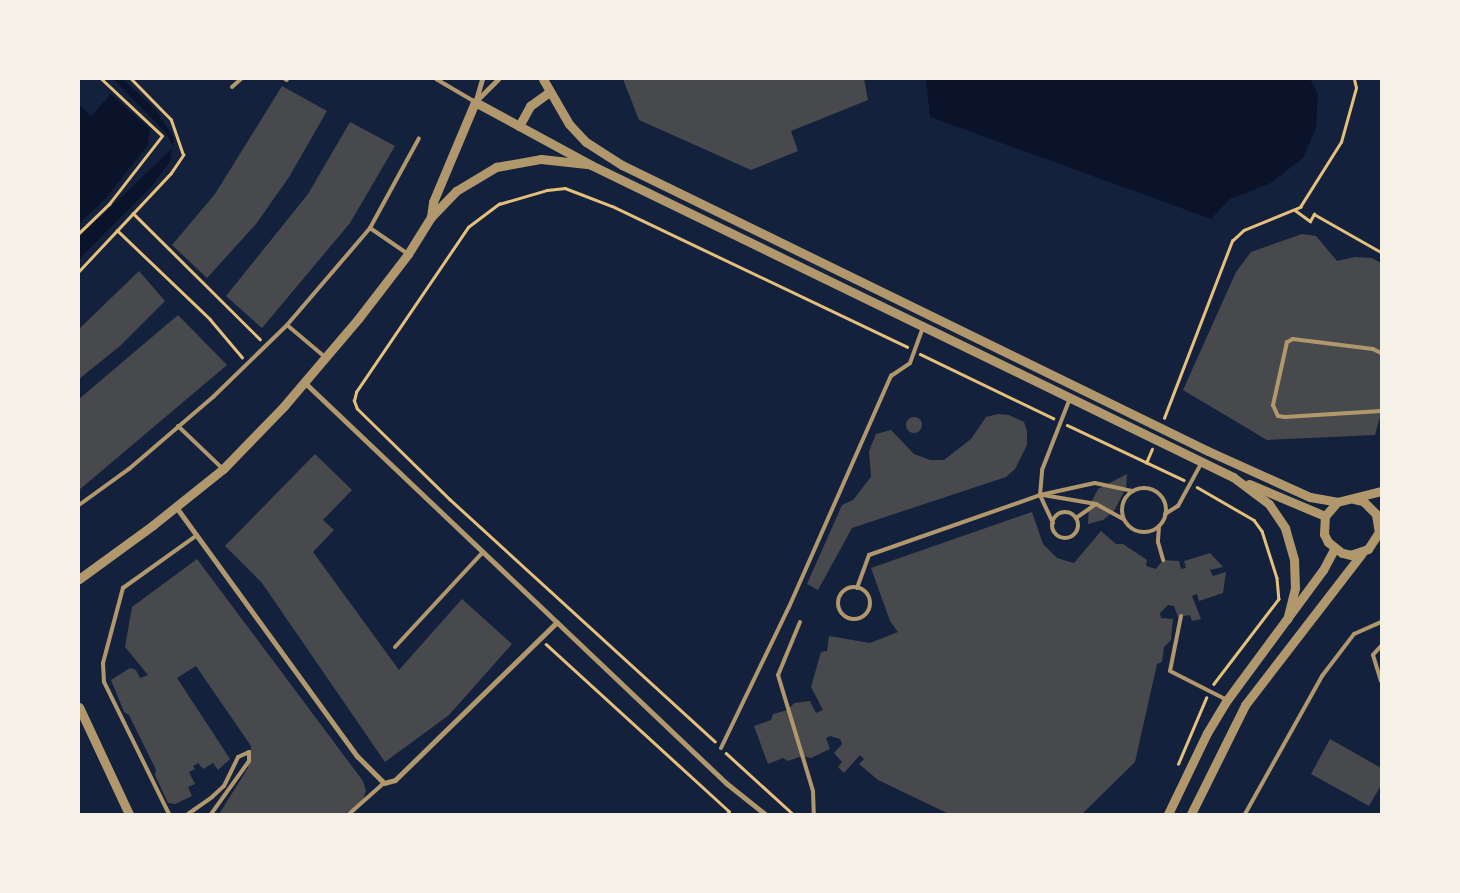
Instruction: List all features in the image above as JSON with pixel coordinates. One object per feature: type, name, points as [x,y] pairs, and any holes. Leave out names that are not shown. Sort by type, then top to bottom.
[{"type":"street","points":[[431,217],[434,202],[475,102],[482,79]]},
{"type":"street","points":[[475,102],[498,79]]},
{"type":"street","points":[[543,79],[568,124],[586,142],[622,165],[1160,428],[1310,498],[1337,502],[1381,491]]},
{"type":"street","points":[[519,126],[530,106],[549,92]]},
{"type":"street","points":[[475,102],[591,165],[1233,477],[1325,516]]},
{"type":"street","points":[[79,580],[153,525],[223,469],[284,406],[408,254],[431,217],[456,191],[496,167],[541,159],[591,165]]},
{"type":"street","points":[[303,381],[756,812],[765,814]]},
{"type":"street","points":[[1233,477],[1269,504],[1285,528],[1294,560],[1295,588],[1287,619]]},
{"type":"street","points":[[1190,814],[1245,705],[1362,553],[1372,546],[1380,530],[1376,514],[1363,501],[1354,498]]},
{"type":"street","points":[[1337,502],[1325,516],[1324,534],[1334,549],[1351,555],[1362,553]]},
{"type":"street","points":[[176,507],[357,756],[384,783],[395,780],[557,622]]},
{"type":"street","points":[[1168,814],[1207,733],[1227,700],[1287,619],[1334,549]]},
{"type":"street","points":[[79,707],[129,814]]},
{"type":"lane","points":[[232,87],[241,79]]},
{"type":"lane","points":[[436,79],[475,102]]},
{"type":"lane","points":[[79,505],[129,469],[248,364],[287,325],[370,228],[419,138]]},
{"type":"lane","points":[[370,228],[408,254]]},
{"type":"lane","points":[[287,325],[325,357]]},
{"type":"lane","points":[[721,748],[789,607],[891,376],[910,363],[924,327]]},
{"type":"lane","points":[[1381,353],[1374,349],[1293,338],[1287,342],[1273,405],[1278,416],[1285,417],[1381,410]]},
{"type":"lane","points":[[1070,398],[1043,464],[1040,495],[1057,535],[1068,538],[1078,530],[1076,518]]},
{"type":"lane","points":[[178,426],[223,469]]},
{"type":"lane","points":[[1165,514],[1178,506],[1202,462]]},
{"type":"lane","points":[[857,588],[869,555],[1040,495],[1095,484],[1133,491],[1146,488],[1156,492],[1164,502],[1165,514],[1159,526],[1158,542],[1163,560]]},
{"type":"lane","points":[[1129,526],[1122,508],[1133,491]]},
{"type":"lane","points":[[1040,495],[1096,504],[1118,514],[1129,526],[1147,532],[1159,526]]},
{"type":"lane","points":[[1076,518],[1096,504]]},
{"type":"lane","points":[[1052,523],[1057,515],[1065,512],[1076,518]]},
{"type":"lane","points":[[169,814],[104,682],[103,663],[123,588],[197,535]]},
{"type":"lane","points":[[1372,546],[1381,541]]},
{"type":"lane","points":[[395,647],[483,552]]},
{"type":"lane","points":[[857,588],[867,594],[870,604],[862,618],[851,619],[842,614],[838,603],[842,593],[857,588]]},
{"type":"lane","points":[[1182,616],[1170,671],[1227,700]]},
{"type":"lane","points":[[800,622],[778,675],[814,791],[814,814]]},
{"type":"lane","points":[[1245,814],[1322,676],[1354,634],[1381,622]]},
{"type":"lane","points":[[1381,646],[1373,655],[1381,681]]},
{"type":"lane","points":[[188,814],[203,806],[224,786],[238,757],[248,751],[249,761],[211,814]]},
{"type":"lane","points":[[349,814],[384,783]]},
{"type":"path","points":[[79,233],[109,204],[162,136],[102,79]]},
{"type":"path","points":[[79,270],[171,173],[183,155],[171,120],[131,79]]},
{"type":"path","points":[[1160,428],[1232,241],[1244,230],[1300,207],[1341,142],[1356,88],[1354,79]]},
{"type":"path","points":[[793,814],[450,500],[357,409],[354,401],[356,392],[468,227],[499,204],[566,188],[612,206],[1146,464],[1190,483],[1254,520],[1262,531],[1277,578],[1279,599],[1208,691],[1176,770]]},
{"type":"path","points":[[1294,210],[1310,221],[1314,214],[1381,252]]},
{"type":"path","points":[[133,213],[218,294],[266,346]]},
{"type":"path","points":[[117,230],[210,319],[248,364]]},
{"type":"path","points":[[1146,464],[1156,440]]},
{"type":"path","points":[[540,638],[729,811],[728,814]]},
{"type":"water","points":[[79,79],[123,79],[157,111],[174,138],[170,161],[152,186],[79,259]]},
{"type":"water","points":[[926,79],[1310,79],[1318,94],[1316,128],[1303,158],[1271,183],[1230,199],[1211,219],[930,117]]},
{"type":"pier","points":[[79,79],[113,79],[165,132],[174,147],[79,237],[79,224],[106,198],[148,145],[150,129],[111,94],[91,116],[79,104]]},
{"type":"building","points":[[623,79],[864,79],[868,100],[791,131],[798,151],[751,170],[639,120]]},
{"type":"building","points":[[282,86],[327,111],[289,177],[256,224],[207,278],[172,245],[215,194]]},
{"type":"building","points":[[350,122],[395,146],[350,223],[262,328],[226,296],[308,194]]},
{"type":"building","points":[[1302,234],[1316,236],[1337,261],[1355,257],[1372,258],[1381,263],[1381,413],[1375,435],[1267,440],[1183,390],[1236,272],[1251,252]]},
{"type":"building","points":[[139,271],[165,301],[120,346],[79,379],[79,329]]},
{"type":"building","points":[[178,315],[227,365],[79,490],[79,399]]},
{"type":"building","points":[[998,414],[1009,415],[1024,422],[1027,431],[1027,445],[1015,469],[1006,477],[852,528],[818,590],[807,584],[842,505],[853,500],[871,477],[869,451],[876,434],[891,430],[914,454],[930,460],[944,460],[971,439],[986,417]]},
{"type":"building","points":[[914,417],[920,419],[922,425],[920,431],[914,433],[908,431],[906,425],[908,419]]},
{"type":"building","points":[[315,454],[352,490],[323,520],[334,530],[313,552],[399,670],[462,599],[512,644],[449,715],[385,762],[262,583],[225,546]]},
{"type":"building","points":[[1127,474],[1126,488],[1114,511],[1103,520],[1088,524],[1089,507],[1098,489]]},
{"type":"building","points":[[1032,512],[1043,544],[1057,558],[1074,563],[1101,531],[1116,544],[1123,544],[1147,560],[1146,566],[1156,569],[1163,560],[1179,561],[1181,569],[1186,568],[1184,561],[1210,553],[1223,567],[1210,570],[1213,576],[1226,572],[1223,593],[1199,601],[1197,594],[1192,596],[1201,619],[1192,621],[1190,615],[1178,617],[1174,606],[1168,605],[1160,613],[1161,618],[1173,619],[1171,640],[1164,647],[1162,662],[1157,664],[1135,762],[1082,814],[949,814],[878,780],[859,764],[864,759],[860,755],[844,773],[838,767],[842,762],[834,753],[842,744],[840,739],[830,736],[826,738],[830,749],[811,758],[802,756],[788,761],[783,758],[768,764],[754,726],[771,720],[773,714],[788,710],[794,703],[810,701],[816,713],[823,710],[811,687],[821,652],[827,651],[829,636],[870,643],[898,632],[890,621],[871,568]]},
{"type":"building","points":[[197,559],[363,781],[366,791],[362,802],[344,814],[219,814],[248,768],[251,746],[196,666],[177,678],[230,759],[218,770],[213,763],[203,769],[198,763],[193,766],[195,769],[189,772],[195,784],[188,787],[192,796],[175,804],[168,803],[155,775],[156,770],[129,715],[124,712],[111,680],[130,668],[136,670],[140,678],[148,675],[125,647],[132,607]]},
{"type":"building","points":[[1330,739],[1381,768],[1381,785],[1369,806],[1311,774]]}]
